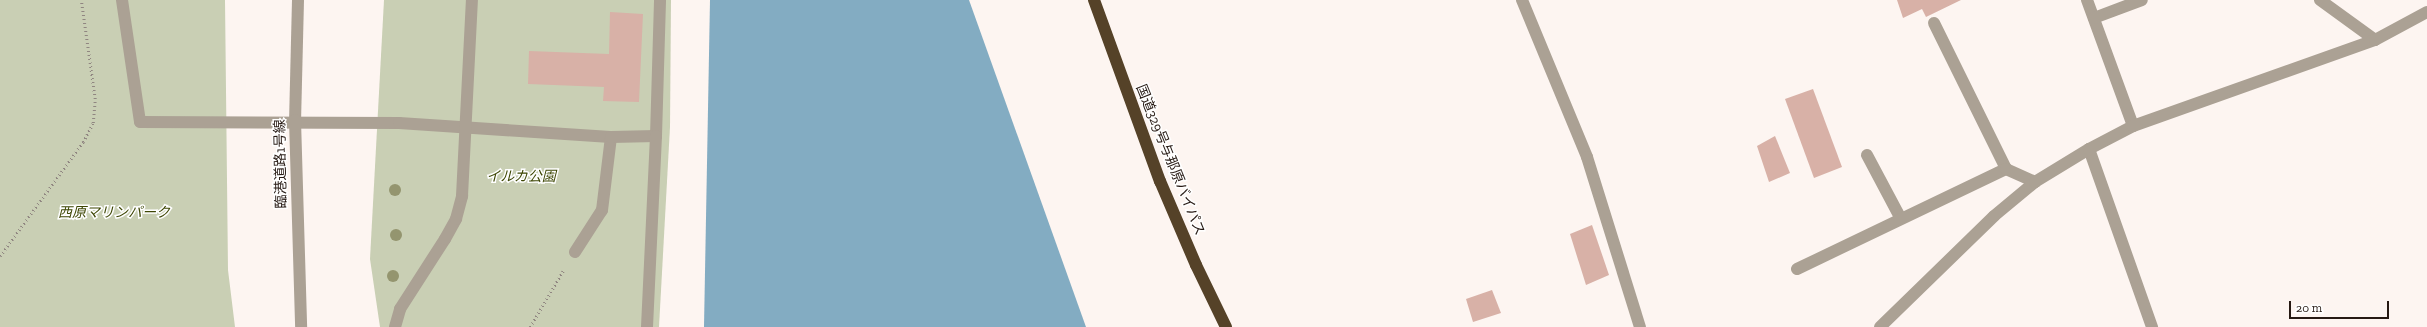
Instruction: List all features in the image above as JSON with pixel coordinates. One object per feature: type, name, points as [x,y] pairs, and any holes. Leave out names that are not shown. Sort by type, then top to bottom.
[{"type":"highway","name":"国道329号与那原バイパス","points":[[1094,0],[1160,182],[1226,327]]},
{"type":"street","points":[[122,0],[140,122],[295,120],[417,123],[611,137],[656,136]]},
{"type":"street","name":"臨港道路1号線","points":[[298,0],[295,120],[301,327]]},
{"type":"street","points":[[395,327],[400,309],[446,239],[456,219],[463,189],[472,0]]},
{"type":"street","points":[[647,327],[656,136],[660,0]]},
{"type":"street","points":[[1522,0],[1587,157],[1640,327]]},
{"type":"street","points":[[2087,0],[2133,126]]},
{"type":"street","points":[[2094,18],[2142,0]]},
{"type":"street","points":[[2320,0],[2375,40]]},
{"type":"street","points":[[1880,327],[1994,216],[2035,182],[2089,149],[2133,126],[2375,40],[2427,12]]},
{"type":"street","points":[[1934,23],[2006,169],[2035,182]]},
{"type":"street","points":[[575,252],[602,210],[611,137]]},
{"type":"street","points":[[2089,149],[2152,327]]},
{"type":"street","points":[[1867,155],[1901,219]]},
{"type":"street","points":[[1797,269],[2006,169]]},
{"type":"path","points":[[0,256],[83,142],[93,123],[95,100],[81,0]]},
{"type":"path","points":[[530,327],[575,252]]},
{"type":"green space","name":"西原マリンパーク","points":[[0,0],[225,0],[228,270],[235,327],[0,327]]},
{"type":"green space","name":"イルカ公園","points":[[384,0],[671,0],[670,127],[659,327],[380,327],[370,259]]},
{"type":"water","points":[[710,0],[969,0],[1086,327],[704,327]]},
{"type":"building","points":[[1897,0],[1961,0],[1926,17],[1922,9],[1903,18]]},
{"type":"building","points":[[610,12],[643,14],[639,102],[603,101],[604,87],[528,84],[529,51],[609,54]]},
{"type":"building","points":[[1813,89],[1842,167],[1814,178],[1785,99]]},
{"type":"building","points":[[1775,136],[1790,173],[1769,182],[1757,146]]},
{"type":"building","points":[[1592,225],[1609,275],[1586,285],[1570,234]]},
{"type":"building","points":[[1492,290],[1501,313],[1473,322],[1466,299]]}]
